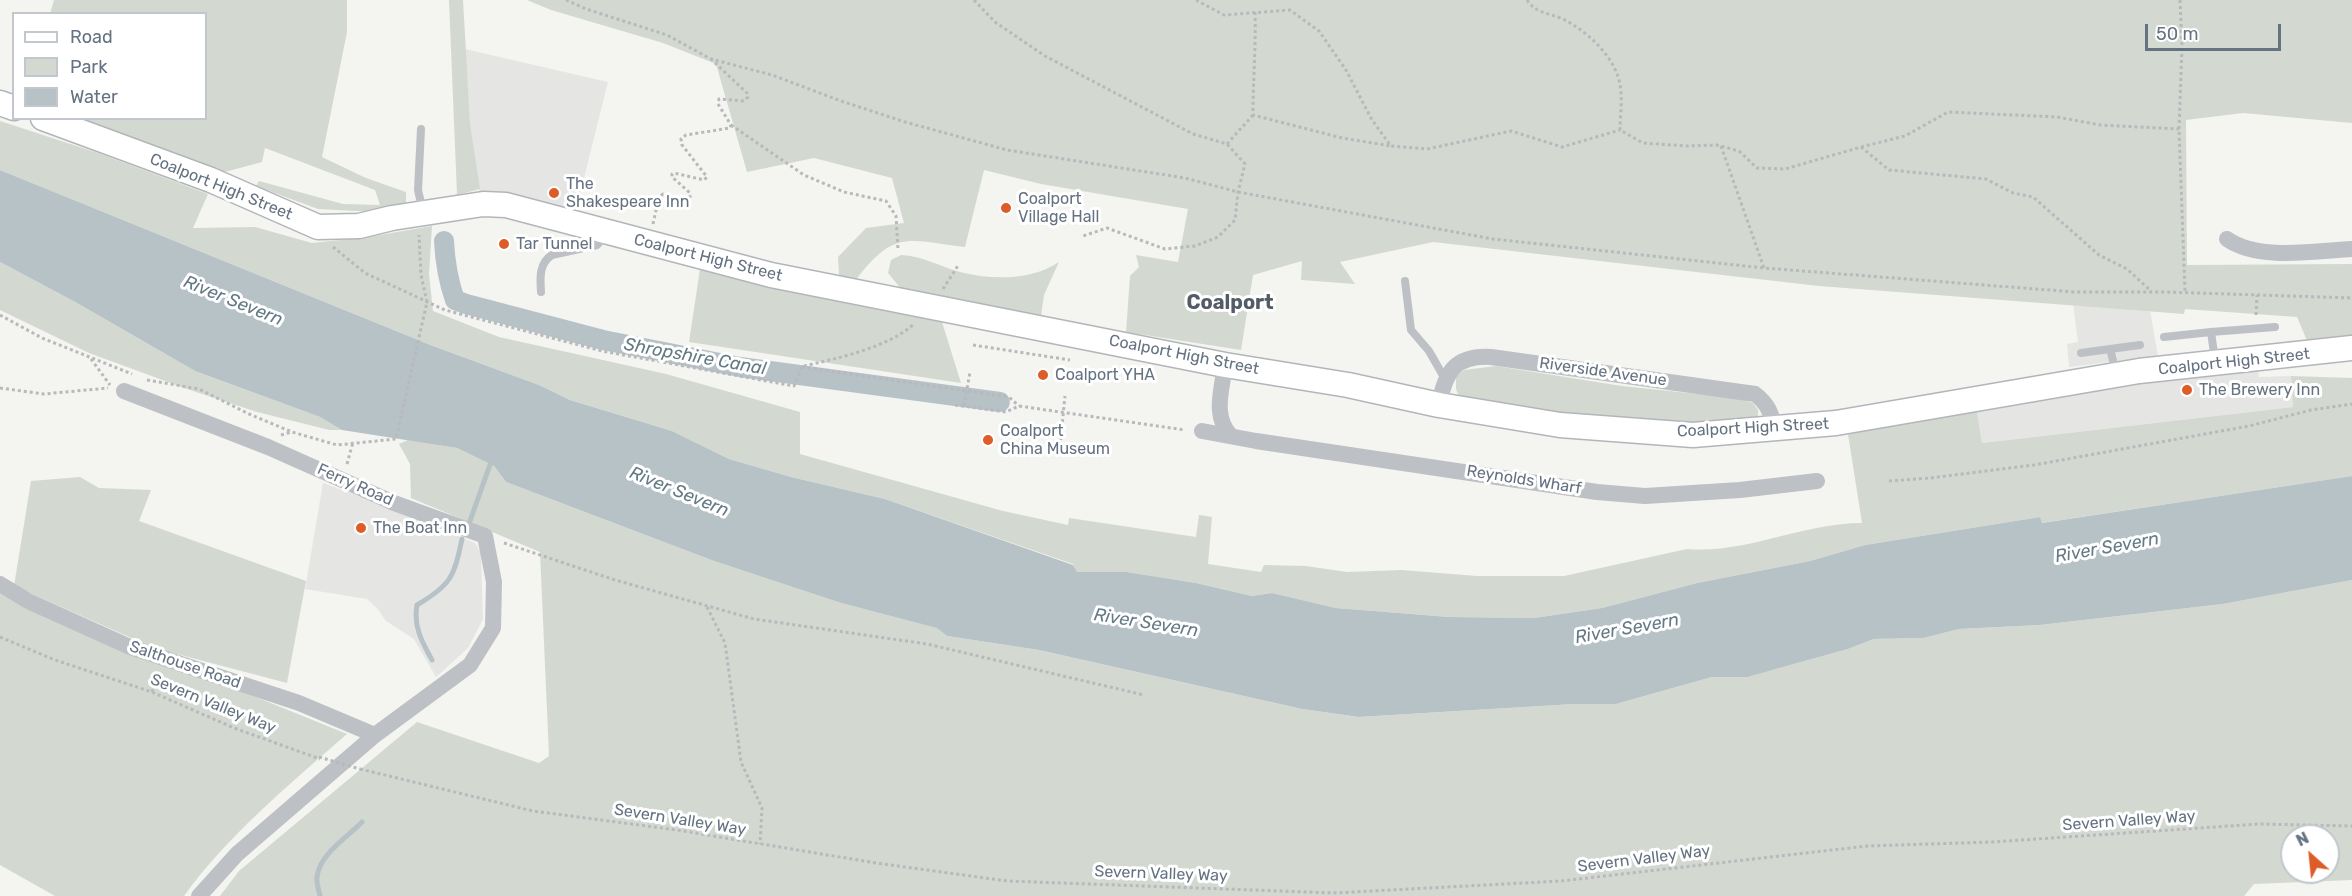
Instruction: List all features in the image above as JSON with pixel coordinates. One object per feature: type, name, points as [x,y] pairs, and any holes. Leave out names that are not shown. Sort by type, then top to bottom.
[{"type":"street","name":"Coalport High Street","points":[[48,120],[212,180],[318,227],[359,226],[483,204],[506,205],[771,274],[931,308],[1348,385],[1438,405],[1560,425],[1693,435],[1836,423],[2117,375],[2352,348]]},
{"type":"street","points":[[2227,239],[2238,246],[2277,252],[2352,249]]},
{"type":"street","name":"Riverside Avenue","points":[[1445,379],[1459,363],[1473,356],[1599,371],[1755,394],[1770,410],[1775,428]]},
{"type":"street","points":[[1226,364],[1220,415],[1223,427],[1232,436]]},
{"type":"street","points":[[1438,405],[1445,379]]},
{"type":"street","name":"Ferry Road","points":[[118,389],[278,452],[394,502],[485,536]]},
{"type":"street","name":"Reynolds Wharf","points":[[1202,431],[1597,492],[1645,496],[1740,490],[1817,481]]},
{"type":"street","points":[[199,896],[237,854],[375,735],[470,665],[493,628],[494,582],[485,536]]},
{"type":"street","name":"Salthouse Road","points":[[0,584],[28,601],[130,647],[299,703],[375,735]]},
{"type":"lane","points":[[421,129],[418,190],[423,213]]},
{"type":"lane","points":[[541,292],[542,268],[545,259],[552,255],[597,245],[608,233]]},
{"type":"lane","points":[[1405,281],[1411,330],[1430,351],[1445,379]]},
{"type":"lane","points":[[2164,337],[2275,327]]},
{"type":"lane","points":[[2211,332],[2215,364]]},
{"type":"lane","points":[[2081,353],[2140,345]]},
{"type":"lane","points":[[2110,349],[2117,375]]},
{"type":"path","points":[[566,0],[586,9],[667,35],[711,59],[772,75],[905,122],[1007,150],[1185,178],[1238,192],[1493,239],[1764,268],[2075,292],[2185,292],[2352,298]]},
{"type":"path","points":[[974,0],[995,22],[1045,56],[1161,119],[1193,134],[1227,144],[1245,164],[1238,192],[1235,220],[1218,237],[1196,246],[1165,249],[1107,228],[1083,236]]},
{"type":"path","points":[[1196,0],[1224,15],[1290,10],[1319,31],[1346,70],[1372,120],[1390,146]]},
{"type":"path","points":[[1527,0],[1532,9],[1561,19],[1585,32],[1609,56],[1621,90],[1620,130]]},
{"type":"path","points":[[2180,0],[2182,47],[2179,129],[2185,292]]},
{"type":"path","points":[[1227,144],[1253,115],[1252,80],[1256,47],[1254,12]]},
{"type":"path","points":[[711,59],[747,93],[748,98],[744,100],[719,99],[718,104],[731,124],[804,175],[844,192],[886,201],[896,216],[898,249]]},
{"type":"path","points":[[1253,115],[1342,138],[1390,146],[1427,148],[1511,131],[1562,147],[1620,130],[1643,143],[1721,146],[1739,151],[1757,168],[1785,169],[1905,136],[1948,112],[2057,117],[2100,125],[2179,129]]},
{"type":"path","points":[[649,243],[659,196],[663,194],[682,200],[690,197],[690,193],[672,177],[672,174],[704,180],[707,177],[682,145],[681,138],[686,135],[726,130],[731,124]]},
{"type":"path","points":[[1721,146],[1764,268]]},
{"type":"path","points":[[1861,147],[1889,170],[1986,179],[2013,193],[2033,197],[2099,255],[2127,269],[2151,292]]},
{"type":"path","points":[[318,227],[335,251],[365,273],[445,310],[602,351],[794,386],[802,367]]},
{"type":"path","points":[[0,315],[42,338],[149,380],[199,389],[292,432],[337,445],[396,439],[427,302],[421,275],[418,241]]},
{"type":"path","points":[[802,367],[854,353],[912,327],[931,308],[959,264]]},
{"type":"path","points":[[2256,329],[2257,295]]},
{"type":"path","points":[[974,345],[1070,360]]},
{"type":"path","points":[[90,357],[118,389]]},
{"type":"path","points":[[802,367],[1009,397],[1019,406]]},
{"type":"path","points":[[964,406],[970,372]]},
{"type":"path","points":[[0,388],[44,394],[118,389]]},
{"type":"path","points":[[1060,446],[1065,396]]},
{"type":"path","points":[[1889,481],[2034,465],[2249,426],[2311,410],[2352,404]]},
{"type":"path","points":[[955,405],[1006,412],[1019,406],[1202,431]]},
{"type":"path","points":[[282,434],[292,432]]},
{"type":"path","points":[[349,458],[353,442]]},
{"type":"path","points":[[485,536],[615,580],[754,619],[927,644],[1144,695]]},
{"type":"path","points":[[707,606],[725,643],[741,762],[762,808],[760,844]]},
{"type":"path","name":"Severn Valley Way","points":[[0,638],[55,660],[152,692],[234,728],[319,757],[533,811],[677,830],[1006,881],[1334,893],[1561,881],[1866,846],[1992,843],[2259,825],[2352,826]]},
{"type":"shaded area","points":[[465,49],[608,82],[575,214],[480,195],[470,123]]},
{"type":"shaded area","points":[[2073,304],[2150,310],[2158,356],[2069,367],[2067,344],[2078,342]]},
{"type":"shaded area","points":[[2258,370],[2259,377],[2291,376],[2293,407],[1982,443],[1976,406],[2113,385]]},
{"type":"shaded area","points":[[323,483],[418,518],[475,543],[481,553],[483,619],[468,648],[436,677],[414,639],[386,621],[367,599],[305,589]]},
{"type":"green space","points":[[54,0],[347,0],[347,32],[322,157],[366,178],[406,192],[406,209],[377,212],[318,209],[256,186],[259,181],[343,204],[380,205],[375,190],[265,148],[262,162],[221,173],[69,120],[207,120],[207,12],[51,12]]},
{"type":"green space","points":[[449,0],[463,0],[470,123],[480,189],[457,195]]},
{"type":"green space","points":[[527,0],[2352,0],[2352,123],[2243,113],[2186,120],[2187,265],[2352,264],[2352,336],[2308,343],[2297,317],[2185,309],[2184,314],[1819,286],[1433,242],[1340,262],[1355,284],[1301,280],[1302,261],[1253,275],[1241,350],[1126,332],[1130,276],[1139,267],[1136,255],[1178,262],[1188,209],[1041,184],[984,170],[965,247],[929,242],[903,242],[880,253],[855,281],[839,275],[838,257],[866,228],[904,223],[892,178],[814,158],[747,172],[716,64],[663,43],[551,10]]},
{"type":"green space","points":[[0,121],[98,153],[208,194],[193,228],[255,227],[312,243],[368,237],[432,226],[429,274],[433,311],[499,337],[666,374],[800,412],[800,454],[1003,511],[1068,525],[1069,518],[1196,537],[1199,515],[1212,517],[1208,564],[1261,572],[1264,565],[1306,566],[1347,572],[1401,570],[1477,576],[1564,576],[1687,549],[1731,547],[1818,528],[1862,523],[1847,428],[1976,406],[1982,443],[2293,407],[2291,376],[2352,378],[2352,476],[2041,523],[2040,517],[1865,545],[1810,561],[1697,583],[1602,608],[1534,618],[1449,617],[1336,608],[1272,593],[1252,596],[1196,583],[1127,572],[1076,572],[1073,564],[885,499],[791,477],[729,459],[672,431],[570,400],[539,385],[433,346],[0,170]]},
{"type":"green space","points":[[901,255],[956,271],[988,277],[1025,275],[1049,268],[1059,262],[1044,295],[1041,316],[902,290],[888,273],[891,260]]},
{"type":"green space","points":[[0,262],[195,371],[320,417],[342,430],[329,430],[257,412],[187,389],[89,353],[0,310]]},
{"type":"green space","points":[[700,269],[942,322],[961,383],[689,342]]},
{"type":"green space","points":[[1496,366],[1622,386],[1736,398],[1753,403],[1758,410],[1758,418],[1718,426],[1615,423],[1459,397],[1456,377],[1464,370]]},
{"type":"green space","points":[[408,440],[457,448],[494,466],[506,482],[714,561],[841,603],[938,628],[947,636],[1039,650],[1302,709],[1359,717],[1574,704],[1616,704],[1712,677],[1772,670],[1848,649],[1874,639],[1924,638],[1959,629],[2040,625],[2223,604],[2352,580],[2352,880],[2340,880],[2340,824],[2280,824],[2280,883],[2254,884],[2244,896],[220,896],[239,871],[417,722],[539,763],[549,756],[540,552],[411,498],[410,464],[399,444]]},
{"type":"green space","points":[[80,477],[99,488],[151,490],[139,521],[306,581],[287,683],[154,648],[14,586],[31,481]]},
{"type":"green space","points":[[0,593],[347,734],[240,831],[184,896],[55,896],[0,865]]},
{"type":"water","name":"River Severn","points":[[0,170],[433,346],[539,385],[570,400],[672,431],[729,459],[791,477],[885,499],[1073,565],[1077,572],[1127,572],[1196,583],[1252,596],[1272,593],[1336,608],[1449,617],[1534,618],[1602,608],[1697,583],[1810,561],[1865,545],[2040,517],[2042,523],[2352,476],[2352,580],[2223,604],[2040,625],[1959,629],[1924,638],[1874,639],[1848,649],[1747,677],[1712,677],[1616,704],[1574,704],[1359,717],[1302,709],[1039,650],[947,636],[937,628],[841,603],[714,561],[506,482],[494,466],[457,448],[342,430],[320,417],[195,371],[0,262]]},
{"type":"waterway","name":"Shropshire Canal","points":[[444,241],[447,271],[455,300],[466,304],[603,340],[740,367],[1000,402]]},
{"type":"waterway","points":[[470,521],[491,462]]},
{"type":"waterway","points":[[432,660],[417,627],[417,605],[437,592],[449,579],[462,539]]},
{"type":"waterway","points":[[320,896],[317,879],[323,860],[362,822]]},
{"type":"place","name":"The Shakespeare Inn","points":[[554,193]]},
{"type":"place","name":"Coalport Village Hall","points":[[1006,208]]},
{"type":"place","name":"Tar Tunnel","points":[[504,244]]},
{"type":"place","name":"Coalport YHA","points":[[1043,375]]},
{"type":"place","name":"The Brewery Inn","points":[[2187,390]]},
{"type":"place","name":"Coalport China Museum","points":[[988,440]]},
{"type":"place","name":"The Boat Inn","points":[[361,528]]},
{"type":"district","name":"Coalport","points":[[1230,303]]}]
